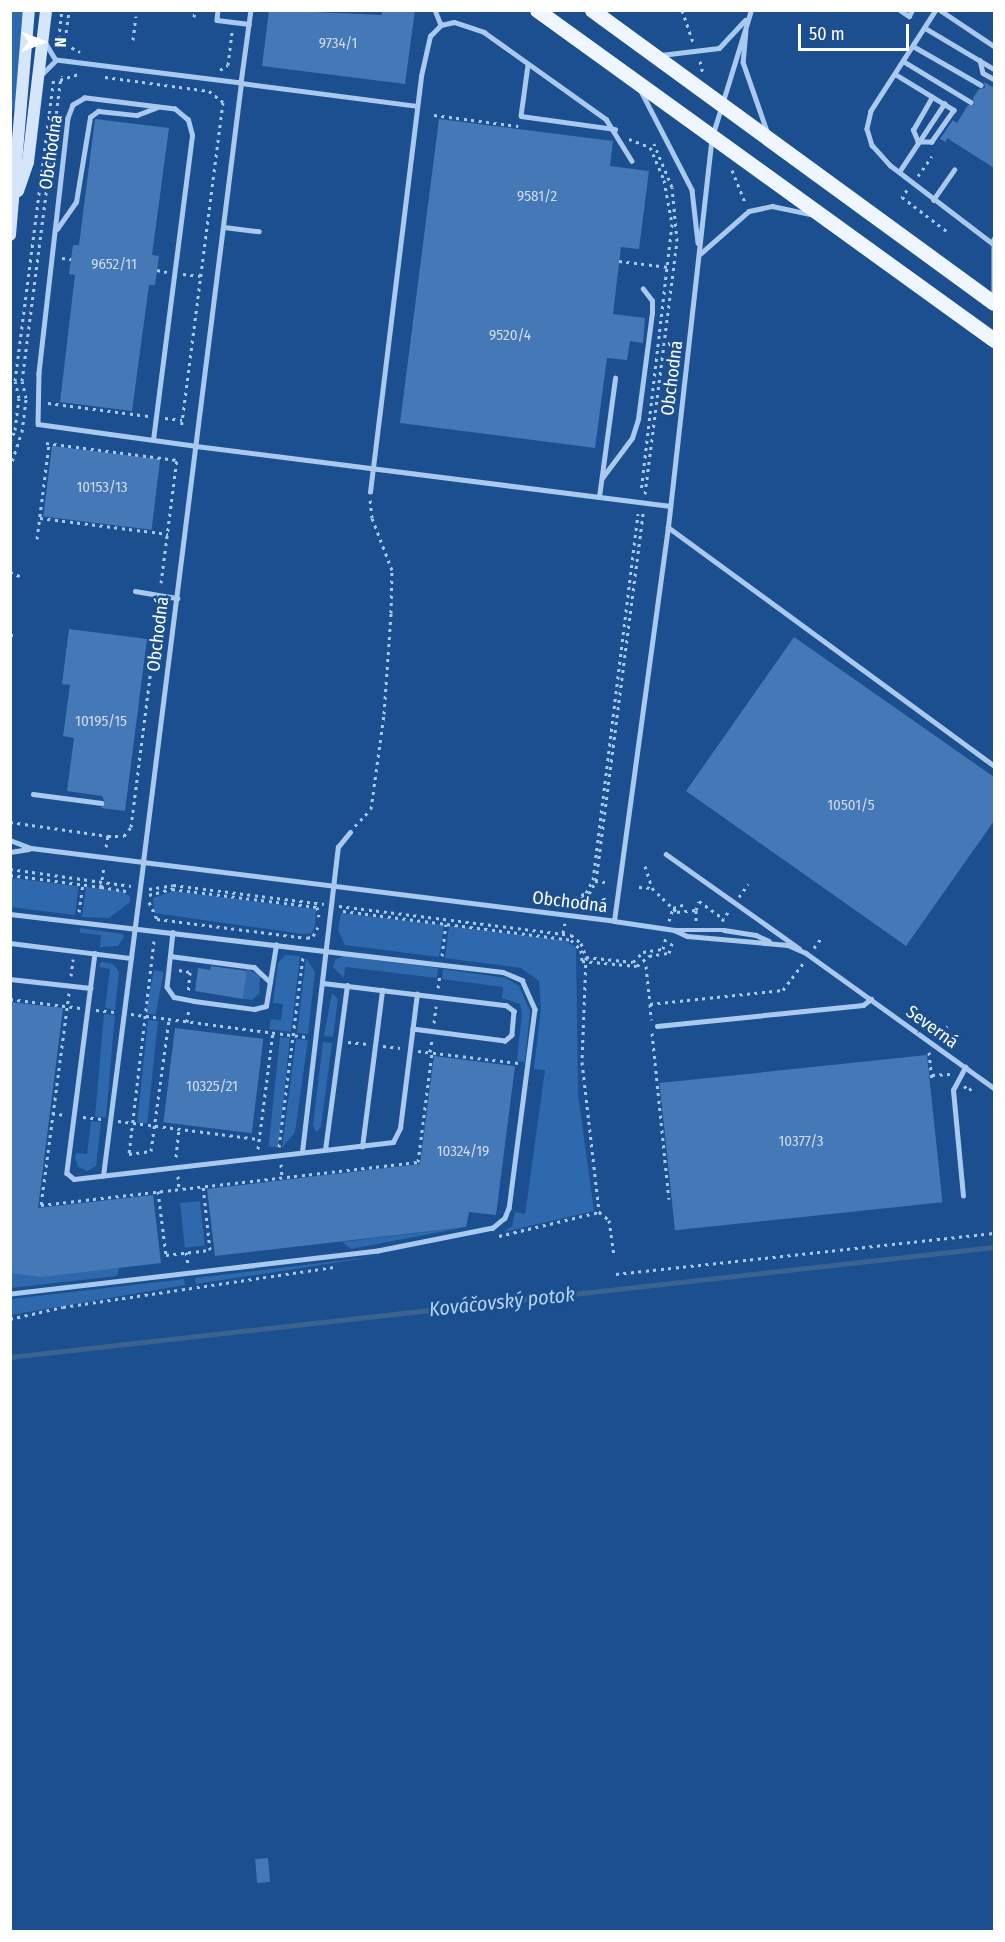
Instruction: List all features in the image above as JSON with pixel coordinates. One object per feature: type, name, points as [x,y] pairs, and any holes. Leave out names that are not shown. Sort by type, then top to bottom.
[{"type":"main road","points":[[537,10],[994,340]]},
{"type":"main road","points":[[592,10],[994,303]]},
{"type":"street","points":[[10,235],[15,201],[14,162],[29,10]]},
{"type":"street","points":[[15,201],[28,162],[46,10]]},
{"type":"lane","points":[[218,10],[217,20],[249,24]]},
{"type":"lane","name":"Obchodná","points":[[143,862],[251,10]]},
{"type":"lane","points":[[435,10],[441,25]]},
{"type":"lane","points":[[700,254],[712,137],[751,10]]},
{"type":"lane","points":[[900,10],[909,16],[912,10]]},
{"type":"lane","points":[[994,46],[938,10],[871,111],[867,129],[872,145],[899,172],[933,200],[994,241],[994,292]]},
{"type":"lane","points":[[653,55],[719,48],[747,18]]},
{"type":"lane","points":[[747,18],[743,62],[770,139]]},
{"type":"lane","points":[[441,25],[468,25],[528,65],[615,129],[632,161]]},
{"type":"lane","points":[[370,492],[426,45],[441,25]]},
{"type":"lane","points":[[925,28],[994,69]]},
{"type":"lane","points":[[43,39],[56,60]]},
{"type":"lane","points":[[913,46],[981,85]]},
{"type":"lane","points":[[39,76],[56,60]]},
{"type":"lane","points":[[56,60],[417,106]]},
{"type":"lane","points":[[980,60],[984,73],[994,80]]},
{"type":"lane","points":[[903,61],[971,102]]},
{"type":"lane","points":[[528,65],[521,116],[615,129]]},
{"type":"lane","points":[[895,74],[954,110],[932,142],[918,142]]},
{"type":"lane","points":[[637,83],[692,189],[700,254]]},
{"type":"lane","points":[[918,142],[913,130],[932,97]]},
{"type":"lane","name":"Obchodná","points":[[153,440],[192,135],[188,120],[175,109],[91,98],[78,99],[73,105],[39,373],[38,424],[196,446],[372,469],[670,506]]},
{"type":"lane","points":[[899,172],[944,104]]},
{"type":"lane","points":[[57,229],[76,202],[90,117],[98,111],[137,115],[161,106]]},
{"type":"lane","points":[[933,200],[954,170]]},
{"type":"lane","points":[[700,254],[748,211],[772,206],[822,217]]},
{"type":"lane","points":[[224,227],[259,231]]},
{"type":"lane","name":"Obchodná","points":[[10,840],[32,848],[614,921],[668,527],[700,254]]},
{"type":"lane","points":[[602,478],[632,438],[638,419],[652,313],[652,301],[643,289]]},
{"type":"lane","points":[[599,497],[615,378]]},
{"type":"lane","points":[[668,527],[994,766]]},
{"type":"lane","points":[[135,591],[177,598]]},
{"type":"lane","points":[[33,794],[101,803]]},
{"type":"lane","points":[[302,1152],[338,848],[350,832]]},
{"type":"lane","name":"Obchodná","points":[[10,852],[32,848]]},
{"type":"lane","points":[[666,854],[807,954]]},
{"type":"lane","points":[[103,1176],[143,862]]},
{"type":"lane","points":[[10,914],[135,926],[276,945],[326,949],[515,976],[528,989],[535,1009],[509,1208],[505,1218],[493,1228],[378,1251],[10,1294]]},
{"type":"lane","name":"Severná","points":[[614,921],[674,930],[724,930],[756,935],[772,943],[807,954],[965,1066],[953,1090],[963,1196]]},
{"type":"lane","name":"Severná","points":[[674,930],[687,936],[772,943]]},
{"type":"lane","points":[[173,932],[167,987],[179,999],[261,1009],[269,1003],[276,945]]},
{"type":"lane","points":[[10,942],[131,958]]},
{"type":"lane","points":[[95,953],[68,1173],[74,1179],[387,1144],[399,1134],[417,994]]},
{"type":"lane","points":[[170,956],[254,967],[266,975],[272,986]]},
{"type":"lane","points":[[10,979],[91,988]]},
{"type":"lane","points":[[323,983],[510,1006],[515,1015],[512,1035],[501,1041],[413,1029]]},
{"type":"lane","points":[[326,1150],[347,986]]},
{"type":"lane","points":[[362,1147],[382,990]]},
{"type":"lane","points":[[657,1026],[863,1005],[871,999]]},
{"type":"lane","points":[[965,1066],[994,1088]]},
{"type":"path","points":[[10,442],[15,430],[19,398],[15,381],[62,10]]},
{"type":"path","points":[[64,47],[69,10]]},
{"type":"path","points":[[194,16],[195,10]]},
{"type":"path","points":[[682,10],[692,42],[695,41]]},
{"type":"path","points":[[133,40],[136,16]]},
{"type":"path","points":[[218,70],[228,65],[233,22]]},
{"type":"path","points":[[10,468],[19,440],[26,400],[22,381],[61,75]]},
{"type":"path","points":[[220,120],[230,122]]},
{"type":"path","points":[[622,140],[631,139],[650,147]]},
{"type":"path","points":[[563,933],[567,905],[589,894],[594,880],[677,241],[672,187],[654,144]]},
{"type":"path","points":[[729,165],[746,203]]},
{"type":"path","points":[[60,258],[71,259]]},
{"type":"path","points":[[619,261],[669,267]]},
{"type":"path","points":[[157,270],[168,272]]},
{"type":"path","points":[[181,273],[201,276]]},
{"type":"path","points":[[50,403],[148,416]]},
{"type":"path","points":[[183,411],[192,413]]},
{"type":"path","points":[[165,418],[182,420]]},
{"type":"path","points":[[19,440],[26,441]]},
{"type":"path","points":[[37,539],[47,443],[177,459],[161,583]]},
{"type":"path","points":[[175,475],[184,477]]},
{"type":"path","points":[[350,832],[371,808],[384,714],[391,613],[392,570],[382,535],[372,518],[370,492]]},
{"type":"path","points":[[561,903],[586,893],[594,880],[638,514]]},
{"type":"path","points":[[40,518],[168,534]]},
{"type":"path","points":[[10,572],[22,577]]},
{"type":"path","points":[[10,822],[108,836],[124,836],[131,820],[158,613]]},
{"type":"path","points":[[131,820],[140,821]]},
{"type":"path","points":[[106,847],[108,836]]},
{"type":"path","points":[[101,885],[104,866]]},
{"type":"path","points":[[645,866],[652,888],[677,912]]},
{"type":"path","points":[[10,869],[131,892]]},
{"type":"path","points":[[10,875],[83,884],[140,887],[173,885],[557,935],[575,942],[583,961],[584,1109],[598,1212],[609,1220],[614,1256]]},
{"type":"path","points":[[594,880],[605,882]]},
{"type":"path","points":[[78,917],[83,884]]},
{"type":"path","points":[[712,923],[720,924],[748,884]]},
{"type":"path","points":[[639,887],[652,888]]},
{"type":"path","points":[[172,889],[319,908],[318,926],[313,936],[307,938],[156,918],[150,910],[148,895],[172,889]]},
{"type":"path","points":[[703,922],[695,921],[699,901],[724,919]]},
{"type":"path","points":[[673,908],[686,904]]},
{"type":"path","points":[[586,957],[633,962],[643,952],[663,949],[673,908]]},
{"type":"path","points":[[677,912],[696,910]]},
{"type":"path","points":[[343,911],[446,924],[557,935],[563,933],[581,943],[586,957]]},
{"type":"path","points":[[675,920],[677,912]]},
{"type":"path","points":[[557,935],[558,923]]},
{"type":"path","points":[[442,958],[446,924]]},
{"type":"path","points":[[650,1004],[783,990],[807,954],[822,937]]},
{"type":"path","points":[[128,1165],[155,938]]},
{"type":"path","points":[[583,961],[637,966],[649,956],[669,953],[673,940]]},
{"type":"path","points":[[70,979],[73,957]]},
{"type":"path","points":[[273,1032],[258,1150],[279,1147],[303,957]]},
{"type":"path","points":[[583,961],[586,957]]},
{"type":"path","points":[[646,966],[669,1199]]},
{"type":"path","points":[[151,967],[158,968]]},
{"type":"path","points":[[438,990],[441,969]]},
{"type":"path","points":[[172,970],[190,972],[188,993]]},
{"type":"path","points":[[66,1115],[52,1113],[69,992]]},
{"type":"path","points":[[10,999],[80,1008]]},
{"type":"path","points":[[434,1025],[436,1003]]},
{"type":"path","points":[[188,1022],[189,1009]]},
{"type":"path","points":[[93,1010],[115,1012]]},
{"type":"path","points":[[131,1014],[308,1037]]},
{"type":"path","points":[[129,1154],[151,1151],[169,1019]]},
{"type":"path","points":[[430,1052],[432,1039]]},
{"type":"path","points":[[346,1041],[368,1044]]},
{"type":"path","points":[[381,1046],[403,1049]]},
{"type":"path","points":[[417,1051],[529,1065]]},
{"type":"path","points":[[929,1051],[932,1080]]},
{"type":"path","points":[[80,1117],[102,1119]]},
{"type":"path","points":[[117,1121],[259,1139]]},
{"type":"path","points":[[176,1162],[179,1129]]},
{"type":"path","points":[[280,1163],[282,1177]]},
{"type":"path","points":[[178,1175],[179,1189]]},
{"type":"path","points":[[158,1191],[166,1255],[210,1250],[203,1186]]},
{"type":"path","points":[[616,1274],[994,1233]]},
{"type":"shaded area","points":[[11,11],[23,11],[15,106],[11,114]]},
{"type":"shaded area","points":[[11,878],[78,886],[75,915],[10,907]]},
{"type":"shaded area","points":[[86,887],[120,891],[130,896],[130,902],[109,918],[82,917]]},
{"type":"shaded area","points":[[174,891],[316,909],[315,926],[312,933],[303,934],[154,913],[153,898]]},
{"type":"shaded area","points":[[341,913],[444,925],[439,957],[345,945],[338,930]]},
{"type":"shaded area","points":[[449,926],[563,940],[576,947],[578,1094],[594,1211],[504,1232],[512,1226],[515,1212],[525,1214],[526,1208],[545,1070],[534,1069],[541,1008],[539,981],[521,968],[445,958]]},
{"type":"shaded area","points":[[80,928],[123,934],[124,937],[118,946],[100,947],[101,935],[80,933]]},
{"type":"shaded area","points":[[286,955],[300,956],[291,1032],[269,1029],[271,1019],[281,1020],[283,1004],[273,1003],[278,963]]},
{"type":"shaded area","points":[[343,956],[438,968],[437,978],[345,967],[344,978],[333,967],[335,960]]},
{"type":"shaded area","points":[[306,958],[315,972],[308,1034],[297,1033]]},
{"type":"shaded area","points":[[101,962],[113,964],[119,972],[115,1010],[105,1008],[110,969],[99,967]]},
{"type":"shaded area","points":[[247,969],[260,976],[259,994],[252,1000],[243,999]]},
{"type":"shaded area","points":[[443,969],[506,978],[519,986],[530,1011],[525,1062],[517,1061],[522,1014],[520,1004],[502,998],[503,987],[442,979]]},
{"type":"shaded area","points":[[154,970],[164,972],[155,1015],[146,1013]]},
{"type":"shaded area","points":[[332,993],[338,999],[333,1037],[324,1036]]},
{"type":"shaded area","points":[[104,1014],[115,1015],[106,1118],[95,1117]]},
{"type":"shaded area","points":[[148,1020],[158,1021],[147,1123],[137,1122]]},
{"type":"shaded area","points":[[280,1037],[290,1038],[278,1147],[269,1146]]},
{"type":"shaded area","points":[[296,1039],[308,1040],[295,1132],[282,1148]]},
{"type":"shaded area","points":[[323,1042],[332,1043],[321,1127],[316,1132],[313,1125]]},
{"type":"shaded area","points":[[91,1121],[101,1122],[96,1166],[87,1171],[78,1167],[75,1158],[76,1153],[87,1154]]},
{"type":"shaded area","points":[[200,1201],[205,1246],[185,1248],[180,1203]]},
{"type":"shaded area","points":[[466,1227],[351,1249],[342,1242]]},
{"type":"shaded area","points":[[380,1256],[196,1284],[195,1278]]},
{"type":"shaded area","points":[[119,1268],[117,1276],[11,1288],[11,1273]]},
{"type":"shaded area","points":[[184,1279],[185,1285],[11,1315],[11,1299]]},
{"type":"building","points":[[269,10],[382,15],[382,10],[415,10],[405,84],[262,66]]},
{"type":"building","points":[[984,82],[994,88],[994,168],[947,138],[946,142],[940,139],[953,120],[957,123],[968,105],[974,105],[973,98],[979,89],[985,88]]},
{"type":"building","points":[[95,119],[169,128],[152,255],[159,256],[155,285],[149,285],[132,411],[60,402],[75,275],[69,274],[73,245],[79,245]]},
{"type":"building","points":[[439,119],[613,141],[610,166],[649,171],[639,249],[621,247],[613,314],[645,318],[643,343],[630,341],[627,360],[607,358],[595,448],[400,423]]},
{"type":"building","points":[[52,446],[160,459],[152,530],[43,516]]},
{"type":"building","points":[[69,629],[147,639],[125,811],[101,808],[105,803],[102,796],[67,791],[74,738],[63,736],[70,685],[62,684]]},
{"type":"building","points":[[794,637],[994,777],[994,821],[906,946],[686,791]]},
{"type":"building","points":[[211,966],[247,971],[243,999],[195,991],[198,968],[210,970]]},
{"type":"building","points":[[10,1002],[63,1008],[38,1208],[153,1195],[161,1263],[41,1277],[10,1273]]},
{"type":"building","points":[[175,1028],[263,1039],[252,1133],[163,1122]]},
{"type":"building","points":[[927,1055],[942,1202],[675,1230],[659,1083]]},
{"type":"building","points":[[434,1056],[515,1066],[496,1215],[469,1212],[466,1227],[215,1256],[207,1189],[420,1164]]},
{"type":"building","points":[[268,1858],[270,1882],[257,1883],[255,1859]]},
{"type":"waterway","name":"Kováčovský potok","points":[[10,1357],[994,1247]]}]
